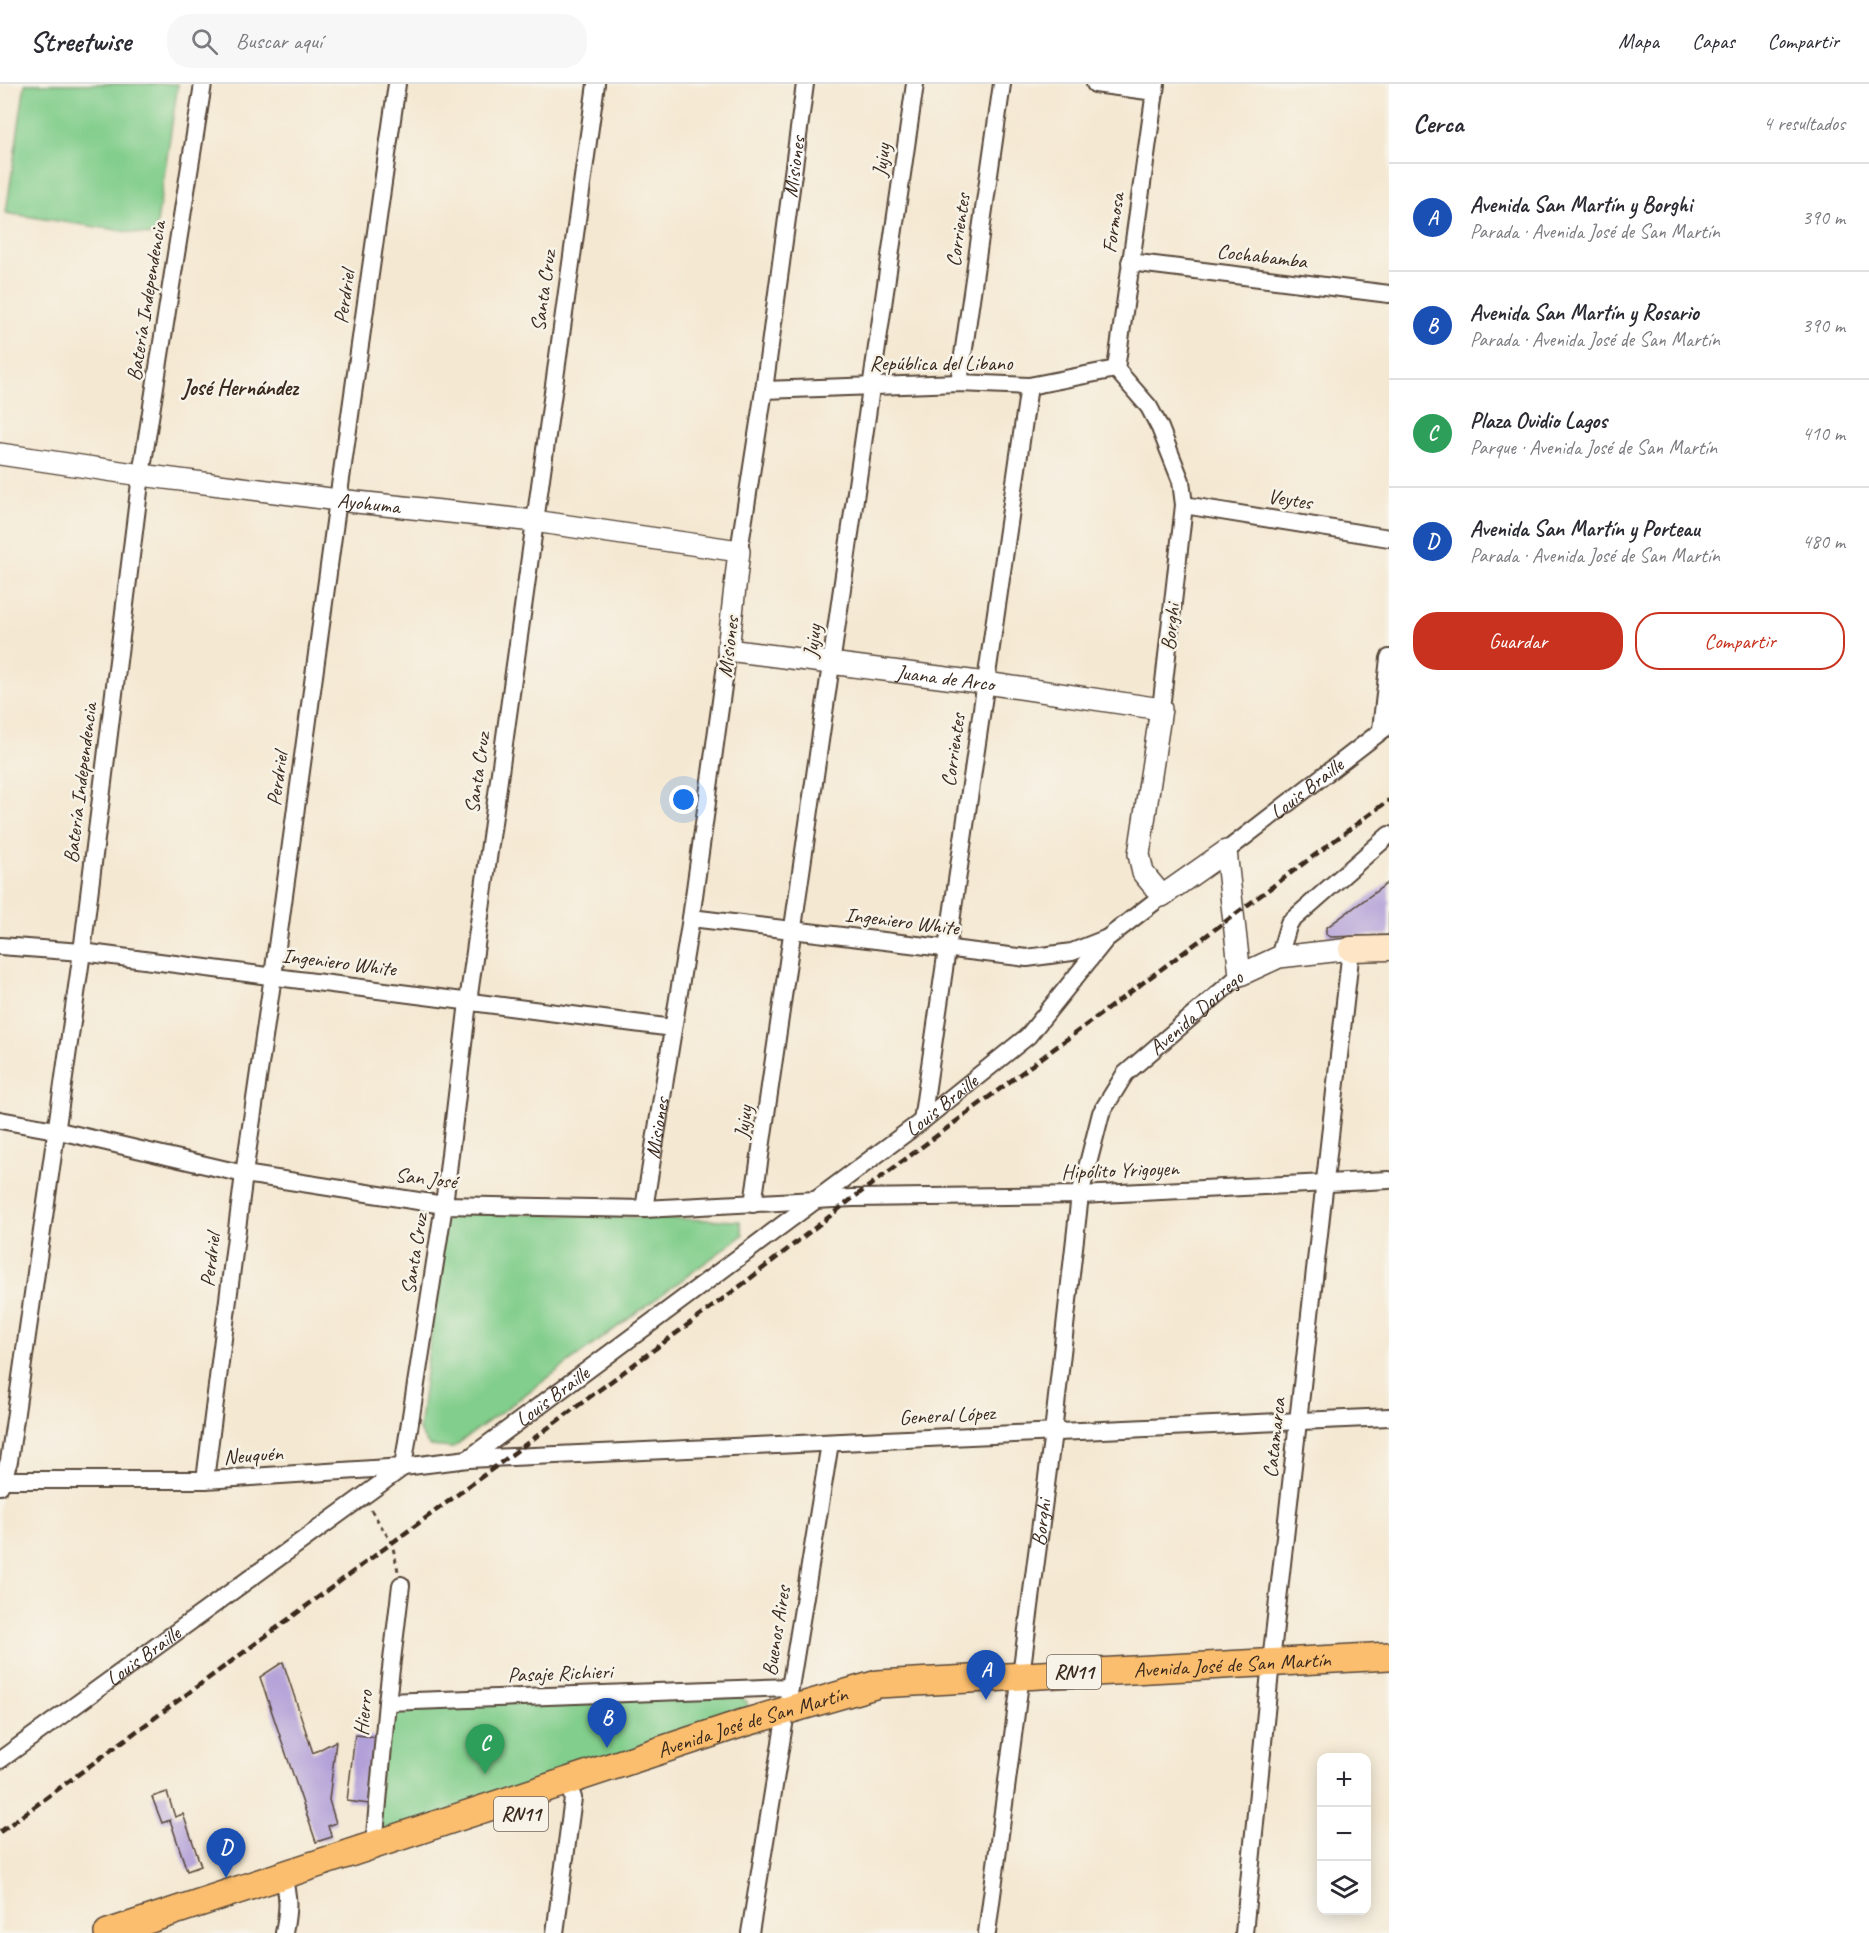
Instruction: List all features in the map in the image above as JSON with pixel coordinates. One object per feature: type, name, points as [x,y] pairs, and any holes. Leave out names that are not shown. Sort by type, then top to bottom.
[{"type":"main road","name":"Avenida Dorrego","points":[[1351,949],[1389,948]]},
{"type":"main road","name":"Avenida José de San Martín","points":[[1270,1671],[1389,1656]]},
{"type":"main road","name":"Avenida José de San Martín","points":[[163,1933],[374,1846],[570,1789],[740,1724],[786,1709],[1021,1683],[1270,1671],[1389,1673]]},
{"type":"main road","name":"Avenida José de San Martín","points":[[108,1933],[285,1884],[570,1789],[786,1709]]},
{"type":"street","name":"Batería Independencia","points":[[1,1482],[9,1461],[82,952],[141,475],[203,84]]},
{"type":"street","name":"Perdriel","points":[[205,1480],[244,1174],[398,84]]},
{"type":"street","name":"Santa Cruz","points":[[403,1467],[444,1205],[468,1002],[596,84]]},
{"type":"street","name":"Misiones","points":[[644,1209],[691,918],[728,650],[739,551],[764,390],[805,84]]},
{"type":"street","name":"Jujuy","points":[[753,1204],[915,84]]},
{"type":"street","name":"Corrientes","points":[[959,383],[1002,84]]},
{"type":"street","points":[[1095,84],[1155,88]]},
{"type":"street","name":"Formosa","points":[[1116,369],[1155,88]]},
{"type":"street","name":"Cochabamba","points":[[1130,262],[1389,294]]},
{"type":"street","name":"República del Libano","points":[[764,390],[959,383],[1029,386],[1116,369]]},
{"type":"street","name":"Borghi","points":[[1116,369],[1149,407],[1160,428],[1181,481],[1184,505],[1161,710],[1139,854],[1143,873],[1162,896]]},
{"type":"street","name":"Corrientes","points":[[922,1121],[1029,386]]},
{"type":"street","name":"Ayohuma","points":[[0,454],[338,500],[534,521],[739,551]]},
{"type":"street","name":"Veytes","points":[[1184,505],[1389,538]]},
{"type":"street","name":"Juana de Arco","points":[[728,650],[986,683],[1161,710]]},
{"type":"street","points":[[1385,728],[1389,658]]},
{"type":"street","name":"Louis Braille","points":[[468,1459],[922,1121],[1028,1036],[1106,939],[1226,851],[1385,728]]},
{"type":"street","points":[[1279,957],[1289,923],[1389,836]]},
{"type":"street","points":[[1226,851],[1240,975]]},
{"type":"street","name":"Ingeniero White","points":[[691,918],[1026,958],[1072,952],[1106,939]]},
{"type":"street","name":"Ingeniero White","points":[[0,946],[82,952],[673,1028]]},
{"type":"street","name":"Avenida Dorrego","points":[[1101,1113],[1125,1074],[1240,975],[1279,957],[1351,949]]},
{"type":"street","name":"Catamarca","points":[[1244,1933],[1270,1671],[1351,949]]},
{"type":"street","name":"Borghi","points":[[987,1933],[1053,1432],[1080,1195],[1101,1113]]},
{"type":"street","name":"San José","points":[[0,1120],[55,1130],[244,1174],[444,1205],[644,1209],[853,1198]]},
{"type":"street","name":"Hipólito Yrigoyen","points":[[853,1198],[1080,1195],[1389,1180]]},
{"type":"street","name":"General López","points":[[507,1458],[1389,1417]]},
{"type":"street","name":"Buenos Aires","points":[[750,1933],[830,1443]]},
{"type":"street","name":"Neuquén","points":[[1,1482],[205,1480],[403,1467],[468,1459],[507,1458]]},
{"type":"street","name":"Louis Braille","points":[[0,1760],[403,1467]]},
{"type":"street","name":"Hierro","points":[[374,1846],[387,1702],[401,1585]]},
{"type":"street","points":[[734,1689],[747,1702],[749,1713],[740,1724]]},
{"type":"street","name":"Pasaje Richieri","points":[[387,1702],[734,1689],[786,1709]]},
{"type":"street","points":[[555,1933],[570,1789]]},
{"type":"street","points":[[284,1933],[287,1913],[285,1884]]},
{"type":"path","points":[[362,1497],[392,1543],[401,1585]]},
{"type":"green space","points":[[25,84],[178,84],[155,236],[6,213]]},
{"type":"green space","points":[[446,1211],[740,1221],[743,1235],[452,1448],[429,1446],[419,1430]]},
{"type":"green space","points":[[734,1689],[747,1702],[749,1713],[374,1846],[387,1702]]},
{"type":"building","points":[[1389,882],[1389,935],[1330,937],[1326,934],[1326,928]]},
{"type":"building","points":[[283,1662],[313,1753],[336,1741],[329,1800],[336,1823],[328,1826],[332,1837],[316,1842],[260,1677]]},
{"type":"building","points":[[355,1735],[377,1737],[369,1804],[347,1801]]},
{"type":"building","points":[[167,1792],[175,1817],[183,1814],[201,1866],[187,1871],[170,1820],[162,1823],[152,1797]]},
{"type":"railway","points":[[0,1832],[743,1284],[853,1198],[1389,800]]},
{"type":"place","name":"Avenida San Martín y Borghi","points":[[986,1700]]},
{"type":"place","name":"Avenida San Martín y Rosario","points":[[607,1748]]},
{"type":"place","name":"Plaza Ovidio Lagos","points":[[485,1774]]},
{"type":"place","name":"Avenida San Martín y Porteau","points":[[226,1878]]},
{"type":"district","name":"José Hernández","points":[[240,388]]}]
